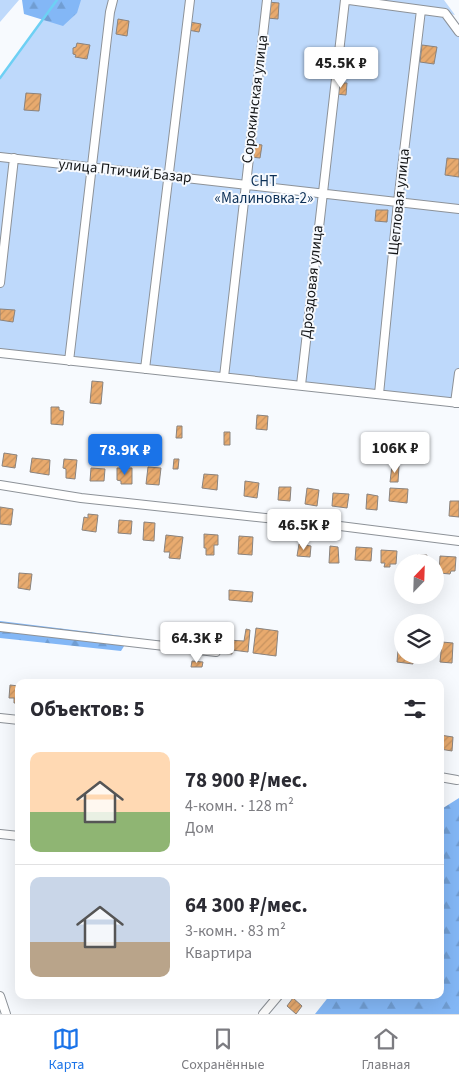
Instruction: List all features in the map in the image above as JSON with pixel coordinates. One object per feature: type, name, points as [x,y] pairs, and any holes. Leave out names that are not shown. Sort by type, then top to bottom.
[{"type":"street","points":[[69,361],[110,12],[113,0]]},
{"type":"street","points":[[145,369],[190,0]]},
{"type":"street","name":"Сорокинская улица","points":[[224,377],[267,0]]},
{"type":"street","name":"Дроздовая улица","points":[[301,385],[345,0]]},
{"type":"street","points":[[349,0],[445,13],[459,32]]},
{"type":"street","name":"Щегловая улица","points":[[379,394],[398,202],[421,10]]},
{"type":"street","name":"улица Птичий Базар","points":[[0,157],[459,209]]},
{"type":"street","points":[[0,283],[14,158]]},
{"type":"street","points":[[0,353],[457,403],[459,373]]},
{"type":"street","points":[[0,485],[81,498],[459,541]]},
{"type":"street","points":[[0,627],[216,652]]},
{"type":"street","points":[[0,718],[15,720]]},
{"type":"street","points":[[444,778],[458,780]]},
{"type":"street","points":[[0,834],[15,836]]},
{"type":"street","points":[[0,996],[6,1014]]},
{"type":"street","points":[[263,1014],[276,999]]},
{"type":"green space","points":[[0,0],[19,0],[0,22]]},
{"type":"green space","points":[[22,0],[81,0],[77,13],[63,26],[24,14]]},
{"type":"green space","name":"СНТ «Малиновка-2»","points":[[57,0],[444,0],[455,15],[446,13],[459,32],[459,403],[0,353],[0,78]]},
{"type":"green space","points":[[0,621],[122,636],[126,643],[121,651],[0,638]]},
{"type":"green space","points":[[459,798],[459,1014],[315,1014],[327,999],[444,999],[444,807]]},
{"type":"building","points":[[268,2],[279,3],[278,19],[267,18]]},
{"type":"building","points":[[118,19],[129,21],[127,36],[116,34]]},
{"type":"building","points":[[190,22],[201,24],[199,32],[188,30]]},
{"type":"building","points":[[77,43],[90,45],[87,59],[75,57],[76,55],[73,54],[73,48],[76,47]]},
{"type":"building","points":[[422,45],[437,47],[434,64],[420,62]]},
{"type":"building","points":[[336,83],[347,83],[346,95],[336,94]]},
{"type":"building","points":[[26,93],[41,94],[39,111],[24,110]]},
{"type":"building","points":[[256,144],[262,145],[260,158],[251,157],[252,147],[255,148]]},
{"type":"building","points":[[447,158],[459,159],[459,177],[445,175]]},
{"type":"building","points":[[376,210],[388,210],[387,222],[375,221]]},
{"type":"building","points":[[0,309],[15,310],[13,322],[0,320]]},
{"type":"building","points":[[92,381],[103,382],[101,404],[90,403]]},
{"type":"building","points":[[51,407],[59,407],[59,410],[64,411],[63,425],[51,424]]},
{"type":"building","points":[[257,415],[268,416],[267,430],[256,429]]},
{"type":"building","points":[[177,426],[182,426],[182,438],[176,438]]},
{"type":"building","points":[[224,432],[230,432],[230,445],[224,445]]},
{"type":"building","points":[[4,453],[17,455],[15,468],[2,466]]},
{"type":"building","points":[[32,458],[50,460],[49,475],[30,472]]},
{"type":"building","points":[[64,459],[77,460],[75,479],[66,478],[66,469],[63,468]]},
{"type":"building","points":[[174,459],[179,459],[178,469],[173,469]]},
{"type":"building","points":[[392,465],[399,466],[398,482],[390,482]]},
{"type":"building","points":[[148,467],[161,468],[159,485],[146,484]]},
{"type":"building","points":[[91,468],[105,469],[104,481],[90,481]]},
{"type":"building","points":[[117,468],[132,468],[132,484],[121,484],[121,481],[117,480]]},
{"type":"building","points":[[204,474],[218,475],[217,490],[202,488]]},
{"type":"building","points":[[245,481],[259,483],[257,498],[244,496]]},
{"type":"building","points":[[279,487],[291,487],[290,501],[278,500]]},
{"type":"building","points":[[307,488],[319,490],[317,506],[305,504]]},
{"type":"building","points":[[390,488],[408,489],[407,503],[389,501]]},
{"type":"building","points":[[333,493],[349,494],[347,508],[332,506]]},
{"type":"building","points":[[367,494],[378,496],[377,510],[366,509]]},
{"type":"building","points":[[450,501],[459,501],[459,517],[449,516]]},
{"type":"building","points":[[0,507],[13,509],[11,525],[0,524]]},
{"type":"building","points":[[88,514],[98,515],[96,532],[82,530],[84,517],[88,518]]},
{"type":"building","points":[[119,520],[132,521],[131,534],[118,533]]},
{"type":"building","points":[[144,522],[155,523],[154,541],[143,540]]},
{"type":"building","points":[[204,534],[218,535],[218,545],[214,545],[214,555],[206,555]]},
{"type":"building","points":[[166,535],[183,537],[180,559],[169,558],[170,552],[164,552]]},
{"type":"building","points":[[239,536],[253,537],[252,555],[238,554]]},
{"type":"building","points":[[299,544],[311,546],[310,557],[297,556]]},
{"type":"building","points":[[330,546],[338,547],[339,563],[329,563]]},
{"type":"building","points":[[356,547],[372,548],[371,561],[355,560]]},
{"type":"building","points":[[381,550],[397,551],[397,554],[394,554],[394,564],[390,564],[390,567],[384,567],[385,563],[381,563]]},
{"type":"building","points":[[444,556],[456,557],[455,571],[451,571],[450,574],[444,573]]},
{"type":"building","points":[[19,573],[32,574],[30,590],[18,588]]},
{"type":"building","points":[[229,590],[253,592],[252,602],[229,600]]},
{"type":"building","points":[[256,628],[278,631],[276,656],[253,653]]},
{"type":"building","points":[[246,629],[250,630],[248,652],[232,650],[232,654],[220,653],[222,636],[227,636],[227,640],[244,641]]},
{"type":"building","points":[[444,642],[453,643],[452,663],[444,662]]},
{"type":"building","points":[[192,661],[203,662],[202,667],[191,667]]},
{"type":"building","points":[[10,685],[15,686],[15,703],[14,698],[9,698]]},
{"type":"building","points":[[444,736],[453,737],[452,751],[444,750]]},
{"type":"building","points":[[294,999],[302,1006],[296,1014],[287,1006]]},
{"type":"waterway","points":[[0,78],[57,0]]}]
